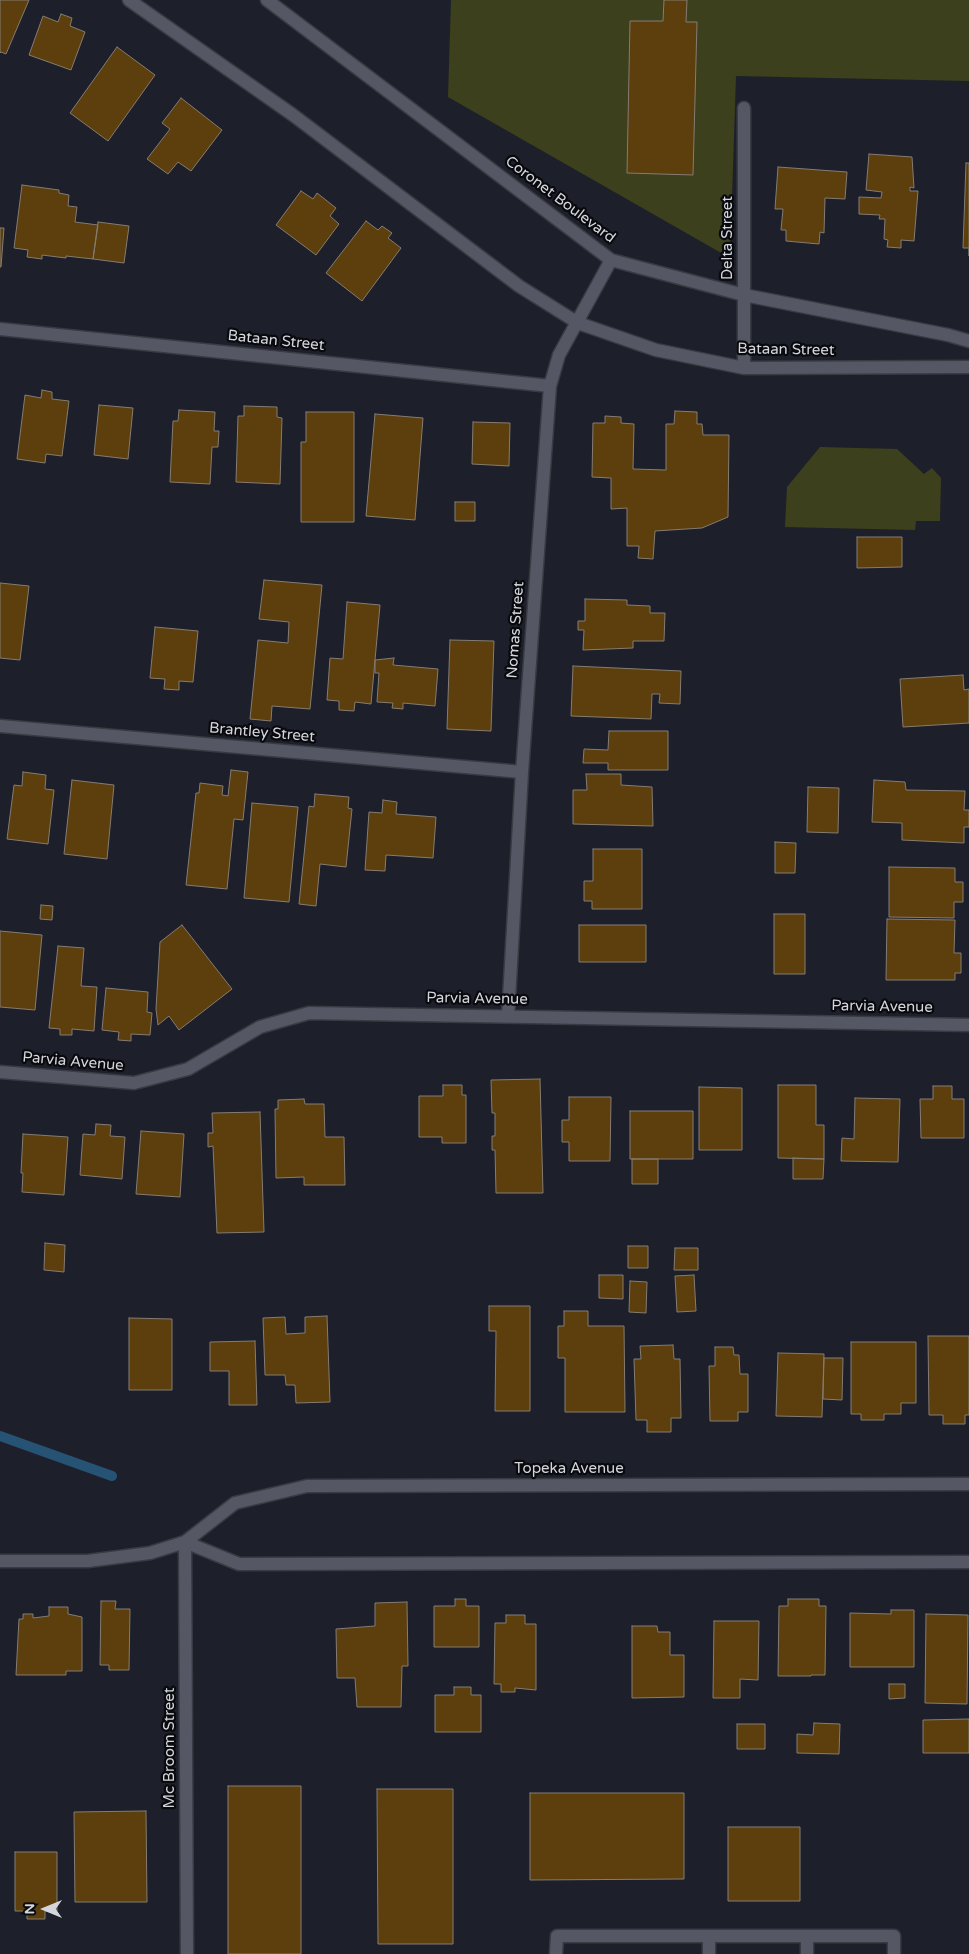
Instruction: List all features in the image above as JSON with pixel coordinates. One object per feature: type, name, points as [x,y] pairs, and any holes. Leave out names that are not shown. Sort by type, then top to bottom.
[{"type":"street","points":[[129,0],[292,115],[518,286],[578,323]]},
{"type":"street","name":"Coronet Boulevard","points":[[267,0],[611,260],[744,295],[948,335],[969,341]]},
{"type":"street","name":"Delta Street","points":[[744,108],[744,368]]},
{"type":"street","name":"Nomas Street","points":[[508,1016],[522,772],[550,386],[559,355],[611,260]]},
{"type":"street","name":"Bataan Street","points":[[578,323],[656,350],[744,368],[969,367]]},
{"type":"street","name":"Bataan Street","points":[[0,329],[550,386]]},
{"type":"street","name":"Brantley Street","points":[[0,726],[522,772]]},
{"type":"street","name":"Parvia Avenue","points":[[0,1072],[134,1083],[188,1069],[260,1027],[309,1013],[969,1025]]},
{"type":"street","name":"Topeka Avenue","points":[[0,1561],[88,1561],[150,1553],[185,1542],[235,1503],[307,1486],[969,1484]]},
{"type":"street","points":[[185,1542],[239,1564],[969,1562]]},
{"type":"street","name":"Mc Broom Street","points":[[185,1542],[188,1954]]},
{"type":"street","points":[[556,1954],[557,1936],[894,1936],[894,1954]]},
{"type":"street","points":[[709,1937],[709,1954]]},
{"type":"street","points":[[807,1937],[807,1954]]},
{"type":"green space","points":[[451,0],[969,0],[969,81],[736,76],[730,258],[448,97]]},
{"type":"green space","points":[[820,447],[897,449],[924,474],[932,468],[941,478],[940,521],[916,521],[915,530],[785,527],[787,487]]},
{"type":"building","points":[[0,0],[29,0],[6,54],[0,53]]},
{"type":"building","points":[[664,0],[687,0],[686,22],[697,22],[693,175],[627,173],[630,21],[663,21]]},
{"type":"building","points":[[61,14],[72,18],[70,26],[85,32],[71,70],[29,55],[43,16],[58,22]]},
{"type":"building","points":[[117,47],[155,75],[108,141],[70,113]]},
{"type":"building","points":[[181,98],[222,130],[191,171],[178,162],[168,174],[147,159],[170,129],[162,123]]},
{"type":"building","points":[[869,154],[912,157],[914,188],[910,187],[910,191],[918,191],[914,241],[901,240],[901,248],[887,247],[888,240],[884,239],[885,219],[879,219],[880,215],[859,214],[859,197],[881,198],[882,192],[866,190]]},
{"type":"building","points":[[966,163],[969,163],[969,248],[963,248]]},
{"type":"building","points":[[778,167],[847,172],[845,199],[825,198],[824,233],[820,232],[819,244],[786,241],[786,230],[781,230],[783,209],[775,209]]},
{"type":"building","points":[[22,185],[59,190],[59,193],[69,195],[68,206],[77,207],[75,222],[98,225],[93,259],[42,255],[42,259],[27,257],[28,250],[14,248]]},
{"type":"building","points":[[301,191],[313,199],[317,193],[336,208],[330,216],[339,224],[316,255],[276,225]]},
{"type":"building","points":[[366,221],[378,230],[382,226],[392,233],[388,238],[401,248],[362,301],[326,273]]},
{"type":"building","points":[[98,222],[129,226],[124,263],[93,259]]},
{"type":"building","points":[[0,228],[4,228],[1,267],[0,267]]},
{"type":"building","points":[[42,390],[52,392],[52,399],[69,401],[62,456],[46,454],[45,463],[17,459],[25,395],[41,398]]},
{"type":"building","points":[[99,405],[133,408],[128,459],[94,455]]},
{"type":"building","points":[[244,406],[277,407],[277,417],[282,418],[280,484],[236,482],[238,416],[244,416]]},
{"type":"building","points":[[179,410],[215,412],[214,431],[219,431],[218,447],[212,447],[210,484],[170,482],[173,421],[178,421]]},
{"type":"building","points":[[675,411],[697,412],[697,424],[702,424],[703,435],[729,435],[728,517],[702,528],[655,531],[653,559],[638,558],[639,546],[627,546],[627,508],[611,509],[611,478],[592,477],[593,423],[605,423],[605,416],[621,417],[621,423],[634,424],[633,469],[666,470],[666,424],[674,424]]},
{"type":"building","points":[[306,412],[354,412],[354,522],[301,522],[301,442],[306,442]]},
{"type":"building","points":[[375,414],[423,418],[415,520],[366,516]]},
{"type":"building","points":[[473,422],[510,423],[509,466],[472,464]]},
{"type":"building","points":[[455,502],[475,502],[475,521],[455,521]]},
{"type":"building","points":[[857,537],[902,537],[902,567],[857,568]]},
{"type":"building","points":[[264,580],[322,585],[310,709],[272,706],[271,721],[250,719],[258,640],[288,643],[289,622],[259,619]]},
{"type":"building","points":[[0,583],[29,586],[20,660],[0,658]]},
{"type":"building","points":[[585,599],[627,600],[627,605],[650,606],[650,613],[665,613],[664,641],[633,641],[633,648],[583,650],[584,630],[578,630],[578,621],[585,621]]},
{"type":"building","points":[[347,602],[380,605],[371,704],[355,702],[354,711],[339,710],[339,701],[327,700],[330,658],[343,659]]},
{"type":"building","points":[[155,627],[198,631],[193,682],[179,681],[179,690],[164,689],[165,679],[150,678]]},
{"type":"building","points":[[450,640],[494,641],[491,731],[447,729]]},
{"type":"building","points":[[394,658],[393,665],[438,669],[435,706],[403,703],[403,709],[392,708],[393,703],[377,702],[379,673],[375,673],[375,660]]},
{"type":"building","points":[[573,666],[681,671],[680,704],[659,703],[660,694],[652,694],[651,719],[571,716]]},
{"type":"building","points":[[963,675],[964,690],[969,689],[969,723],[903,727],[900,679]]},
{"type":"building","points":[[609,731],[668,731],[668,770],[608,770],[608,763],[583,763],[584,749],[608,750]]},
{"type":"building","points":[[231,770],[248,772],[243,820],[234,819],[227,889],[186,885],[196,793],[199,793],[200,783],[223,786],[222,795],[228,796]]},
{"type":"building","points":[[23,772],[46,775],[45,789],[54,790],[48,844],[7,839],[14,785],[22,786]]},
{"type":"building","points":[[586,774],[621,774],[621,785],[652,787],[653,826],[573,824],[573,790],[587,790]]},
{"type":"building","points":[[72,780],[114,785],[107,859],[64,854]]},
{"type":"building","points":[[874,780],[905,782],[906,790],[965,791],[964,810],[969,810],[969,827],[964,827],[964,843],[902,840],[902,823],[872,822]]},
{"type":"building","points":[[808,787],[839,788],[838,833],[807,832]]},
{"type":"building","points":[[315,794],[349,797],[348,808],[352,809],[346,867],[320,864],[316,906],[299,904],[309,806],[314,807]]},
{"type":"building","points":[[383,800],[397,802],[396,814],[436,817],[433,858],[386,855],[385,871],[365,870],[369,812],[382,813]]},
{"type":"building","points":[[252,803],[298,807],[289,902],[244,898]]},
{"type":"building","points":[[775,842],[796,843],[795,873],[775,873]]},
{"type":"building","points":[[593,849],[642,849],[642,909],[592,909],[592,901],[584,901],[584,881],[593,881]]},
{"type":"building","points":[[889,867],[955,868],[955,882],[963,882],[963,902],[954,902],[954,918],[889,917]]},
{"type":"building","points":[[41,905],[53,906],[52,920],[40,919]]},
{"type":"building","points":[[774,914],[805,914],[805,974],[774,974]]},
{"type":"building","points":[[887,919],[955,920],[954,953],[961,953],[961,973],[955,973],[955,980],[886,980]]},
{"type":"building","points":[[182,925],[232,989],[179,1030],[169,1016],[158,1025],[156,1009],[160,942]]},
{"type":"building","points":[[579,925],[646,925],[646,962],[579,962]]},
{"type":"building","points":[[0,931],[42,935],[35,1010],[0,1007]]},
{"type":"building","points":[[58,946],[84,948],[81,986],[97,987],[94,1031],[72,1029],[72,1035],[60,1035],[60,1029],[49,1028]]},
{"type":"building","points":[[106,988],[148,992],[147,1012],[152,1013],[150,1035],[131,1034],[131,1041],[118,1040],[119,1032],[102,1030]]},
{"type":"building","points":[[540,1079],[543,1193],[496,1193],[495,1150],[492,1150],[492,1136],[495,1136],[495,1113],[492,1113],[491,1080]]},
{"type":"building","points":[[443,1085],[462,1085],[462,1095],[466,1095],[466,1143],[442,1143],[442,1137],[419,1137],[419,1096],[443,1096]]},
{"type":"building","points":[[778,1085],[816,1085],[816,1125],[824,1125],[824,1159],[778,1158]]},
{"type":"building","points":[[933,1086],[952,1086],[952,1099],[964,1099],[964,1138],[921,1138],[920,1099],[933,1099]]},
{"type":"building","points":[[699,1087],[742,1088],[742,1150],[699,1150]]},
{"type":"building","points":[[569,1097],[611,1097],[610,1161],[569,1161],[569,1142],[562,1142],[562,1120],[569,1120]]},
{"type":"building","points":[[855,1098],[900,1099],[898,1162],[841,1161],[842,1138],[854,1139]]},
{"type":"building","points":[[304,1099],[305,1104],[324,1104],[325,1137],[344,1137],[345,1185],[304,1185],[304,1177],[276,1178],[275,1109],[278,1109],[278,1100]]},
{"type":"building","points":[[630,1111],[693,1111],[693,1159],[630,1159]]},
{"type":"building","points":[[260,1112],[264,1232],[217,1233],[213,1146],[208,1147],[208,1133],[213,1133],[212,1113]]},
{"type":"building","points":[[96,1124],[111,1125],[110,1136],[125,1137],[122,1179],[80,1175],[83,1134],[95,1135]]},
{"type":"building","points":[[141,1131],[184,1134],[180,1197],[136,1194]]},
{"type":"building","points":[[23,1134],[68,1137],[64,1195],[22,1192]]},
{"type":"building","points":[[793,1158],[824,1159],[823,1179],[793,1179]]},
{"type":"building","points":[[632,1159],[658,1159],[658,1184],[632,1184]]},
{"type":"building","points":[[45,1243],[65,1245],[64,1272],[44,1270]]},
{"type":"building","points":[[628,1246],[648,1246],[648,1268],[628,1268]]},
{"type":"building","points":[[675,1248],[698,1248],[698,1270],[674,1270]]},
{"type":"building","points":[[599,1275],[623,1275],[623,1299],[599,1298]]},
{"type":"building","points":[[694,1275],[696,1311],[677,1312],[675,1276]]},
{"type":"building","points":[[630,1281],[647,1282],[646,1313],[629,1312]]},
{"type":"building","points":[[489,1306],[530,1306],[530,1411],[495,1411],[496,1331],[489,1331]]},
{"type":"building","points":[[564,1311],[588,1311],[588,1326],[624,1326],[625,1412],[565,1412],[565,1358],[558,1358],[558,1326],[564,1326]]},
{"type":"building","points":[[327,1316],[330,1402],[296,1403],[295,1385],[286,1385],[285,1375],[265,1375],[263,1318],[285,1317],[286,1334],[305,1333],[305,1317]]},
{"type":"building","points":[[129,1318],[172,1319],[172,1390],[129,1390]]},
{"type":"building","points":[[928,1336],[969,1336],[969,1415],[965,1415],[965,1424],[943,1424],[943,1415],[929,1415]]},
{"type":"building","points":[[255,1341],[257,1405],[229,1405],[229,1371],[210,1371],[210,1342]]},
{"type":"building","points":[[851,1342],[916,1342],[916,1403],[901,1403],[901,1414],[884,1414],[884,1420],[861,1420],[861,1414],[851,1414]]},
{"type":"building","points":[[673,1345],[674,1359],[680,1359],[681,1418],[671,1418],[671,1432],[647,1432],[647,1420],[636,1420],[634,1359],[641,1359],[640,1346]]},
{"type":"building","points":[[715,1347],[733,1347],[734,1355],[739,1355],[740,1374],[748,1374],[748,1412],[738,1412],[738,1421],[710,1421],[709,1366],[715,1366]]},
{"type":"building","points":[[778,1353],[824,1354],[822,1417],[776,1416]]},
{"type":"building","points":[[824,1358],[843,1358],[842,1400],[823,1399]]},
{"type":"building","points":[[455,1599],[466,1599],[466,1606],[479,1606],[479,1647],[434,1647],[434,1606],[455,1606]]},
{"type":"building","points":[[788,1599],[819,1599],[819,1606],[826,1606],[825,1675],[778,1676],[779,1606],[788,1606]]},
{"type":"building","points":[[101,1601],[116,1601],[115,1609],[130,1609],[129,1670],[109,1670],[109,1665],[100,1665]]},
{"type":"building","points":[[407,1602],[408,1666],[402,1666],[401,1707],[357,1707],[355,1678],[337,1678],[336,1629],[375,1626],[375,1603]]},
{"type":"building","points":[[49,1607],[68,1607],[68,1614],[82,1617],[82,1671],[66,1671],[66,1675],[16,1675],[19,1619],[23,1619],[23,1614],[33,1614],[33,1618],[49,1616]]},
{"type":"building","points":[[891,1610],[914,1610],[914,1667],[850,1667],[850,1613],[891,1614]]},
{"type":"building","points":[[926,1614],[968,1615],[967,1704],[925,1703]]},
{"type":"building","points":[[506,1615],[525,1615],[525,1624],[536,1624],[536,1690],[515,1688],[515,1692],[501,1692],[501,1684],[494,1684],[495,1623],[506,1623]]},
{"type":"building","points":[[714,1621],[759,1621],[758,1680],[740,1679],[740,1698],[713,1698]]},
{"type":"building","points":[[632,1626],[657,1626],[658,1632],[670,1632],[670,1655],[684,1655],[684,1697],[632,1698]]},
{"type":"building","points":[[889,1684],[905,1684],[905,1698],[889,1699]]},
{"type":"building","points":[[454,1687],[471,1687],[471,1695],[481,1695],[481,1732],[435,1732],[435,1695],[454,1695]]},
{"type":"building","points":[[969,1719],[969,1753],[923,1753],[923,1720]]},
{"type":"building","points":[[814,1723],[840,1724],[839,1754],[797,1753],[797,1734],[813,1735]]},
{"type":"building","points":[[737,1724],[765,1724],[765,1749],[737,1749]]},
{"type":"building","points":[[228,1786],[301,1786],[301,1954],[228,1954]]},
{"type":"building","points":[[377,1789],[453,1789],[453,1944],[378,1944]]},
{"type":"building","points":[[530,1793],[684,1793],[684,1879],[530,1880]]},
{"type":"building","points":[[146,1811],[147,1902],[75,1902],[74,1812]]},
{"type":"building","points":[[728,1827],[800,1827],[800,1901],[728,1901]]},
{"type":"building","points":[[15,1852],[57,1852],[57,1911],[45,1911],[45,1919],[27,1919],[27,1911],[15,1911]]},
{"type":"waterway","points":[[0,1436],[112,1476]]}]
